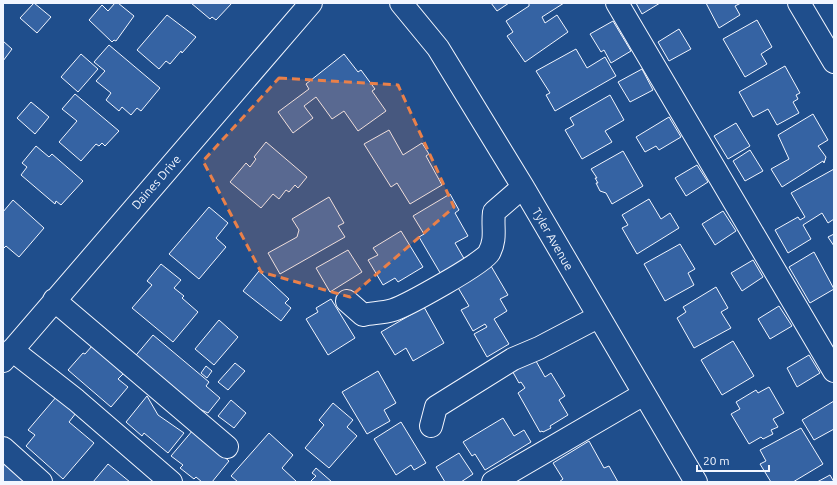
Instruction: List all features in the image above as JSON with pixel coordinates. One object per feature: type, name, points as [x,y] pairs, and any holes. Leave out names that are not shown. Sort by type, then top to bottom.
[{"type":"street","name":"Daines Drive","points":[[8,356],[54,300],[311,3]]},
{"type":"street","name":"Tyler Avenue","points":[[401,3],[438,48],[523,187],[696,482]]},
{"type":"street","points":[[618,3],[834,371]]},
{"type":"street","points":[[799,3],[834,62]]},
{"type":"street","points":[[347,301],[362,315],[393,310],[464,271],[488,255],[495,240],[493,222],[494,212],[523,187]]},
{"type":"street","points":[[54,300],[227,447]]},
{"type":"street","points":[[431,426],[436,407],[513,359],[539,348],[598,316]]},
{"type":"street","points":[[8,356],[76,400],[171,482]]},
{"type":"street","points":[[493,482],[644,394]]},
{"type":"street","points":[[3,448],[41,482]]},
{"type":"highlighted area","points":[[279,78],[398,85],[454,207],[350,297],[261,272],[203,161]]},
{"type":"building","points":[[34,3],[51,17],[37,33],[20,18]]},
{"type":"building","points":[[115,3],[118,3],[134,16],[116,41],[114,40],[112,42],[89,20],[102,5],[108,11]]},
{"type":"building","points":[[191,3],[232,3],[216,20],[212,17],[210,19]]},
{"type":"building","points":[[491,3],[509,3],[497,11]]},
{"type":"building","points":[[529,3],[564,3],[542,17],[545,23],[557,15],[568,32],[525,62],[507,36],[513,32],[506,21],[529,6]]},
{"type":"building","points":[[636,3],[660,3],[642,14]]},
{"type":"building","points":[[706,3],[741,3],[735,6],[740,15],[719,28]]},
{"type":"building","points":[[167,15],[196,37],[170,64],[166,61],[159,69],[137,50]]},
{"type":"building","points":[[757,20],[772,47],[761,54],[767,64],[745,77],[723,39]]},
{"type":"building","points":[[613,21],[631,51],[611,63],[604,50],[601,52],[590,34]]},
{"type":"building","points":[[679,29],[691,49],[669,61],[658,42]]},
{"type":"building","points":[[3,41],[12,49],[3,61]]},
{"type":"building","points":[[109,45],[160,88],[141,111],[137,108],[131,115],[122,107],[119,111],[106,100],[111,93],[96,81],[105,71],[94,62]]},
{"type":"building","points":[[576,49],[587,68],[605,57],[616,76],[555,111],[546,95],[550,93],[536,71]]},
{"type":"building","points":[[81,54],[98,69],[78,92],[61,77]]},
{"type":"building","points":[[344,54],[358,72],[361,70],[375,89],[372,91],[386,111],[358,131],[344,111],[332,119],[316,97],[304,106],[313,118],[293,133],[278,112],[309,89],[306,84]]},
{"type":"building","points":[[785,66],[800,93],[796,95],[798,99],[793,102],[799,113],[777,125],[768,109],[753,117],[739,92]]},
{"type":"building","points":[[642,69],[653,90],[630,102],[618,82]]},
{"type":"building","points":[[75,94],[119,131],[105,146],[102,143],[99,146],[96,144],[81,161],[59,142],[77,121],[62,109]]},
{"type":"building","points":[[610,95],[624,120],[605,131],[612,142],[582,159],[565,130],[574,125],[570,118]]},
{"type":"building","points":[[31,102],[49,117],[35,134],[17,118]]},
{"type":"building","points":[[813,114],[828,140],[818,146],[826,157],[824,163],[823,161],[782,187],[771,169],[789,159],[778,135]]},
{"type":"building","points":[[669,117],[681,137],[659,150],[656,146],[645,152],[636,137]]},
{"type":"building","points":[[736,123],[750,146],[728,159],[714,136]]},
{"type":"building","points":[[389,130],[403,155],[422,143],[429,154],[426,156],[442,185],[410,204],[397,183],[391,187],[364,144]]},
{"type":"building","points":[[266,142],[307,177],[298,188],[295,185],[289,192],[286,190],[279,199],[273,194],[261,208],[230,182],[246,163],[250,167],[256,159],[254,157]]},
{"type":"building","points":[[36,146],[49,157],[52,154],[83,181],[61,205],[56,201],[55,204],[21,175],[27,167],[22,163]]},
{"type":"building","points":[[750,150],[763,171],[745,181],[733,161]]},
{"type":"building","points":[[623,151],[643,186],[612,204],[606,193],[600,191],[596,183],[598,183],[595,178],[597,178],[591,169]]},
{"type":"building","points":[[697,165],[708,182],[686,196],[675,178]]},
{"type":"building","points":[[834,169],[834,219],[828,223],[822,213],[803,225],[811,239],[788,253],[775,230],[798,217],[800,220],[805,217],[791,193]]},
{"type":"building","points":[[450,194],[459,210],[455,213],[468,236],[455,243],[466,262],[442,276],[419,237],[424,234],[413,216]]},
{"type":"building","points":[[329,197],[344,223],[338,226],[345,237],[280,274],[268,253],[297,237],[299,230],[292,219]]},
{"type":"building","points":[[649,199],[661,219],[670,213],[679,228],[637,254],[622,228],[628,225],[622,215]]},
{"type":"building","points":[[13,200],[44,228],[19,257],[6,246],[3,249],[3,212]]},
{"type":"building","points":[[209,207],[228,223],[216,238],[226,247],[199,279],[169,254]]},
{"type":"building","points":[[723,211],[736,231],[715,245],[702,224]]},
{"type":"building","points":[[401,231],[423,267],[398,282],[395,278],[383,285],[368,260],[378,255],[373,248]]},
{"type":"building","points":[[834,234],[834,246],[828,237]]},
{"type":"building","points":[[680,244],[695,269],[688,273],[694,285],[665,301],[644,264]]},
{"type":"building","points":[[348,250],[362,272],[330,292],[316,268]]},
{"type":"building","points":[[814,252],[834,289],[810,303],[789,267]]},
{"type":"building","points":[[753,260],[763,277],[742,291],[731,273]]},
{"type":"building","points":[[161,264],[181,280],[174,288],[184,296],[182,298],[198,312],[173,342],[132,308],[152,285],[147,281]]},
{"type":"building","points":[[491,266],[508,295],[500,299],[507,311],[494,319],[509,344],[487,357],[474,334],[487,327],[485,324],[473,331],[461,310],[469,306],[457,286]]},
{"type":"building","points":[[259,271],[289,299],[285,303],[291,308],[281,321],[243,291]]},
{"type":"building","points":[[716,287],[728,308],[721,312],[731,328],[694,348],[677,318],[686,312],[683,307]]},
{"type":"building","points":[[331,299],[355,338],[328,355],[306,319],[318,312],[316,308]]},
{"type":"building","points":[[779,306],[792,326],[770,339],[758,319]]},
{"type":"building","points":[[424,307],[444,343],[413,361],[406,348],[395,355],[381,332]]},
{"type":"building","points":[[219,320],[238,337],[214,365],[195,349]]},
{"type":"building","points":[[153,335],[209,382],[206,386],[220,398],[208,413],[191,405],[132,360]]},
{"type":"building","points":[[733,341],[754,376],[722,395],[701,360]]},
{"type":"building","points":[[92,346],[124,373],[118,379],[128,387],[111,407],[68,370],[83,353],[85,354]]},
{"type":"building","points":[[532,354],[545,377],[551,373],[565,396],[559,400],[568,415],[543,432],[540,432],[518,393],[525,388],[521,382],[519,383],[510,367]]},
{"type":"building","points":[[809,355],[820,373],[797,387],[787,368]]},
{"type":"building","points":[[235,363],[245,371],[228,390],[218,382]]},
{"type":"building","points":[[206,366],[212,371],[207,378],[201,373]]},
{"type":"building","points":[[378,371],[396,403],[384,410],[390,421],[367,434],[342,392]]},
{"type":"building","points":[[769,387],[784,413],[773,419],[778,427],[771,430],[773,434],[763,439],[761,437],[749,444],[731,414],[740,409],[736,402],[756,390],[758,393]]},
{"type":"building","points":[[57,396],[76,413],[69,422],[94,443],[63,479],[26,446],[35,435],[28,430]]},
{"type":"building","points":[[147,396],[158,415],[184,433],[168,453],[144,433],[142,436],[126,422]]},
{"type":"building","points":[[231,400],[246,413],[234,428],[218,416]]},
{"type":"building","points":[[834,401],[834,429],[814,440],[802,420]]},
{"type":"building","points":[[333,403],[353,420],[347,427],[357,436],[329,468],[305,448],[324,425],[319,420]]},
{"type":"building","points":[[503,418],[514,436],[524,430],[531,442],[485,470],[475,454],[472,456],[463,442]]},
{"type":"building","points":[[401,422],[426,463],[414,470],[411,465],[396,475],[374,439]]},
{"type":"building","points":[[801,428],[823,464],[793,482],[771,482],[760,464],[766,461],[760,450]]},
{"type":"building","points":[[193,430],[229,461],[212,482],[202,482],[196,477],[194,479],[180,468],[183,465],[171,456]]},
{"type":"building","points":[[269,433],[293,455],[282,468],[297,482],[238,482],[231,476]]},
{"type":"building","points":[[589,441],[604,468],[609,466],[618,482],[559,482],[563,479],[553,463]]},
{"type":"building","points":[[459,453],[473,474],[461,482],[445,482],[436,467]]},
{"type":"building","points":[[3,457],[28,478],[24,482],[3,482]]},
{"type":"building","points":[[108,464],[130,482],[93,482]]},
{"type":"building","points":[[316,468],[332,482],[310,482],[316,476],[312,473]]},
{"type":"building","points":[[830,475],[834,482],[817,482]]}]
